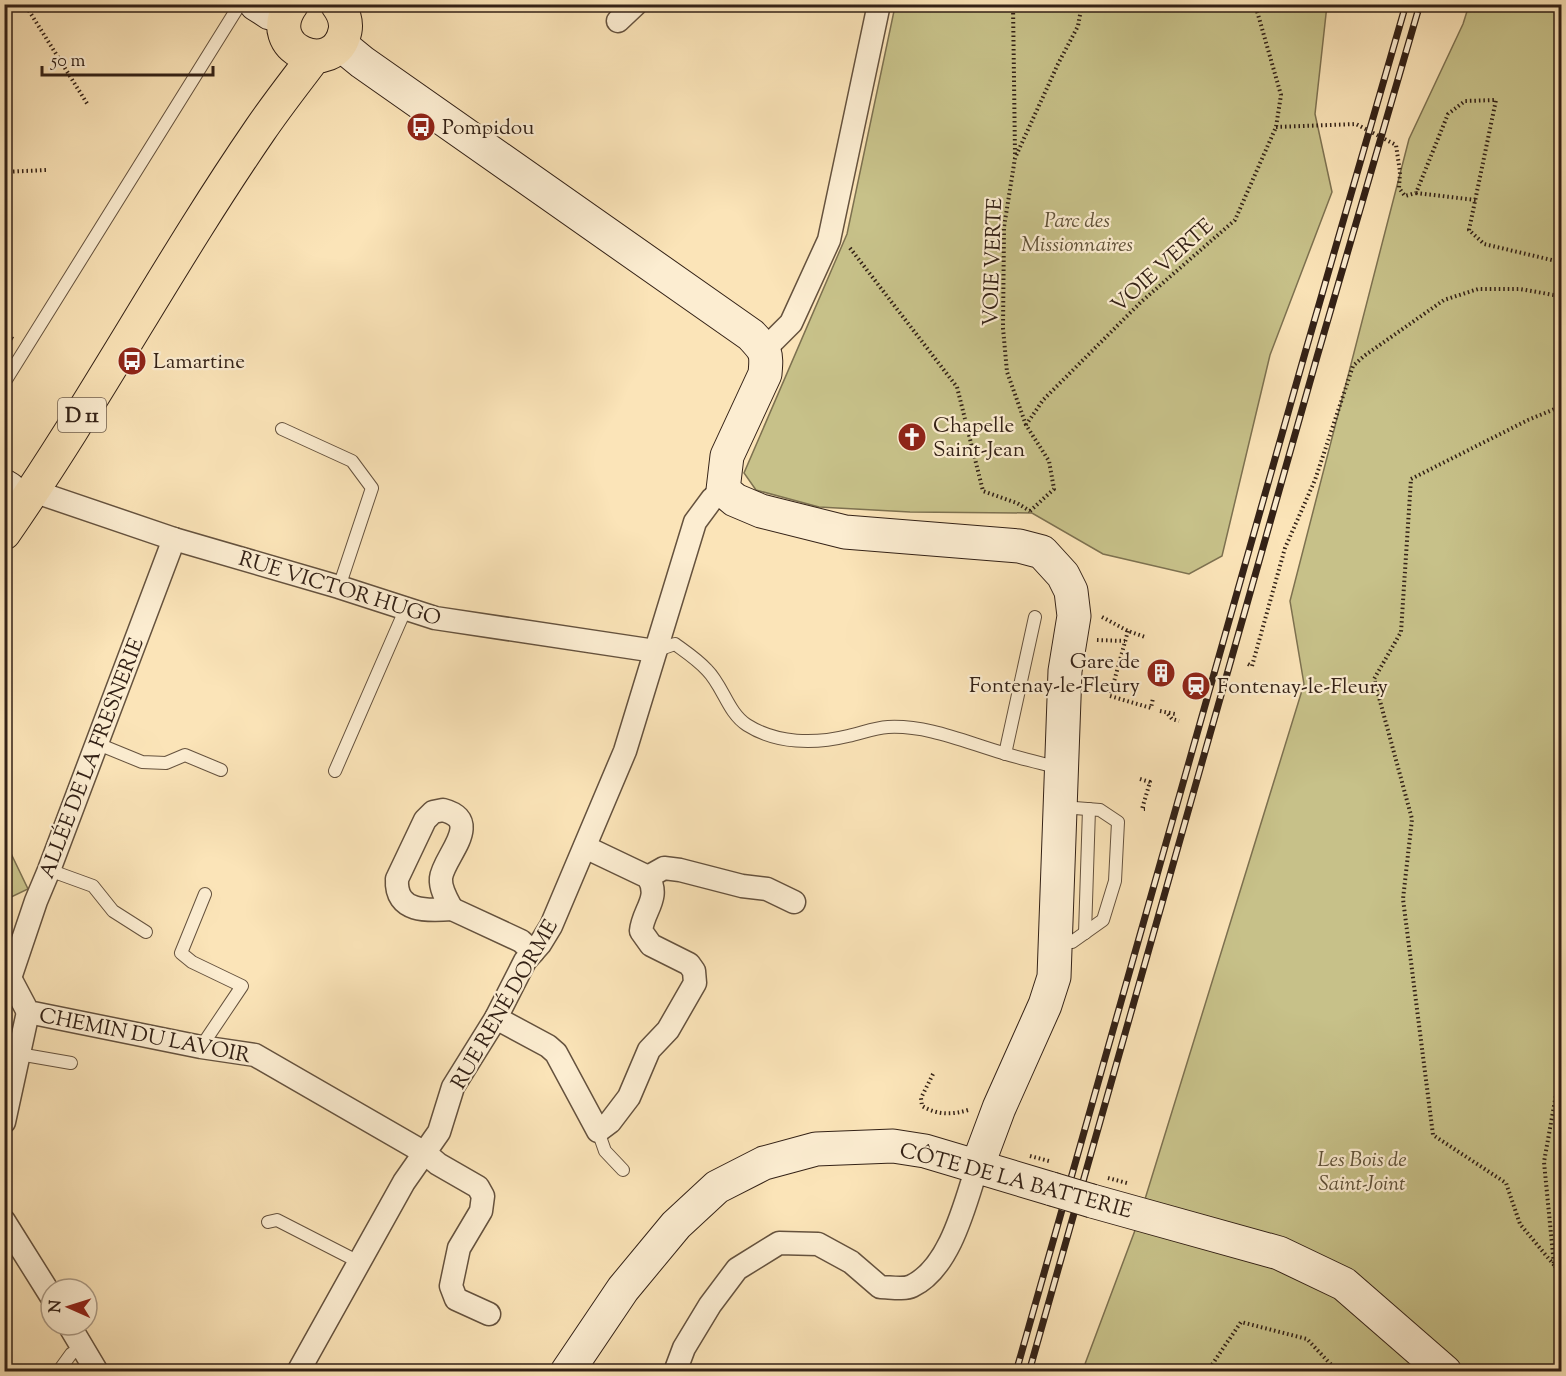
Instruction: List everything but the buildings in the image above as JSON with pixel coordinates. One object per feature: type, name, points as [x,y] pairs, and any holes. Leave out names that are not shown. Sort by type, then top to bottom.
[{"type":"main road","points":[[296,29],[346,25],[339,5]]},
{"type":"main road","name":"D 11","points":[[4,533],[13,490],[155,294],[260,129],[296,29]]},
{"type":"street","points":[[618,21],[636,4]]},
{"type":"street","points":[[765,349],[791,323],[829,240],[879,4]]},
{"type":"street","points":[[296,29],[362,62],[751,335],[765,349],[765,374],[727,456],[723,489],[735,500],[761,511],[845,532],[1019,546],[1042,552],[1063,575],[1071,591],[1074,616],[1065,671],[1061,768],[1075,808],[1071,937],[1045,1005],[999,1108],[956,1231],[933,1272],[910,1287],[880,1287],[851,1262],[818,1244],[780,1243],[737,1269],[684,1348],[675,1371]]},
{"type":"street","name":"RUE RENÉ DORME","points":[[298,1371],[404,1182],[439,1132],[453,1087],[496,1018],[525,961],[551,926],[625,751],[695,522],[723,489]]},
{"type":"street","name":"RUE VICTOR HUGO","points":[[13,490],[339,587],[435,618],[655,651]]},
{"type":"street","name":"ALLÉE DE LA FRESNERIE","points":[[7,975],[50,870],[174,539]]},
{"type":"street","points":[[496,1018],[548,1046],[556,1053],[598,1131],[610,1122],[629,1097],[649,1050],[668,1030],[695,983],[694,971],[689,964],[651,945],[641,931],[642,921],[654,895],[653,886],[648,877],[585,847]]},
{"type":"street","points":[[648,877],[664,868],[680,870],[742,886],[767,889],[794,902]]},
{"type":"street","points":[[452,909],[521,941],[533,952]]},
{"type":"street","name":"CHEMIN DU LAVOIR","points":[[7,975],[28,1012],[201,1047],[255,1055],[425,1153],[438,1164],[478,1187],[483,1196],[481,1211],[459,1248],[451,1286],[456,1299],[489,1314]]},
{"type":"street","points":[[4,1122],[28,1012]]},
{"type":"street","name":"CÔTE DE LA BATTERIE","points":[[567,1371],[623,1289],[676,1225],[717,1187],[764,1162],[816,1149],[894,1146],[925,1151],[1092,1201],[1279,1253],[1344,1284],[1445,1371]]},
{"type":"street","points":[[4,1221],[39,1277]]},
{"type":"street","points":[[76,1337],[98,1371]]},
{"type":"lane","points":[[4,383],[240,4]]},
{"type":"lane","points":[[282,429],[352,462],[372,488],[339,587]]},
{"type":"lane","points":[[335,771],[406,608]]},
{"type":"lane","points":[[1005,754],[1035,617]]},
{"type":"lane","points":[[655,651],[675,644],[707,670],[721,688],[736,716],[765,734],[790,740],[819,741],[849,736],[866,730],[908,727],[930,730],[1005,754],[1061,768]]},
{"type":"lane","points":[[98,744],[142,762],[166,763],[185,755],[221,770]]},
{"type":"lane","points":[[1071,937],[1103,920],[1114,881],[1118,822],[1100,810],[1075,808]]},
{"type":"lane","points":[[50,870],[93,886],[113,911],[146,932]]},
{"type":"lane","points":[[201,1047],[242,986],[192,962],[182,953],[205,894]]},
{"type":"lane","points":[[19,1054],[71,1063]]},
{"type":"lane","points":[[598,1131],[605,1151],[623,1170]]},
{"type":"lane","points":[[268,1222],[277,1220],[359,1262]]},
{"type":"lane","points":[[58,1371],[71,1354],[82,1347]]},
{"type":"path","points":[[23,4],[88,105]]},
{"type":"path","points":[[1013,4],[1015,158]]},
{"type":"path","name":"VOIE VERTE","points":[[1026,425],[1007,372],[1003,328],[1004,227],[1015,158],[1078,26],[1082,4]]},
{"type":"path","name":"VOIE VERTE","points":[[1026,425],[1043,400],[1141,302],[1235,220],[1276,127],[1281,95],[1255,4]]},
{"type":"path","points":[[1416,193],[1448,114],[1466,100],[1496,100],[1469,230],[1484,244],[1562,264]]},
{"type":"path","points":[[1276,127],[1356,124],[1396,146],[1400,172],[1399,188],[1405,196],[1416,193],[1476,200]]},
{"type":"path","points":[[4,172],[46,170]]},
{"type":"path","points":[[847,245],[957,387],[983,490],[1017,503],[1030,511],[1054,489],[1049,461],[1026,425]]},
{"type":"path","points":[[1250,663],[1282,558],[1315,480],[1353,366],[1444,300],[1478,289],[1520,289],[1554,295],[1562,302]]},
{"type":"path","points":[[1562,406],[1528,420],[1411,478],[1401,632],[1374,679],[1412,819],[1403,899],[1433,1136],[1506,1183],[1520,1224],[1562,1274]]},
{"type":"path","points":[[1277,556],[1282,558]]},
{"type":"path","points":[[1100,616],[1128,632],[1145,637]]},
{"type":"path","points":[[1128,632],[1110,696],[1151,708],[1154,698]]},
{"type":"path","points":[[1087,640],[1126,641]]},
{"type":"path","points":[[1160,711],[1175,714]]},
{"type":"path","points":[[1168,714],[1172,719],[1179,721]]},
{"type":"path","points":[[1140,779],[1150,782],[1142,808],[1145,809]]},
{"type":"path","points":[[1554,1265],[1544,1162],[1562,1061]]},
{"type":"path","points":[[933,1074],[921,1098],[922,1106],[930,1111],[957,1114],[973,1109],[983,1102],[999,1108]]},
{"type":"path","points":[[1208,1371],[1241,1322],[1307,1339],[1338,1371]]},
{"type":"green space","name":"Parc des Missionnaires","points":[[898,5],[1327,5],[1315,114],[1332,192],[1270,355],[1222,556],[1189,574],[1103,554],[1032,513],[910,512],[819,507],[756,490],[744,473],[847,234],[894,11]]},
{"type":"green space","name":"Les Bois de Saint-Joint","points":[[1469,5],[1561,5],[1561,1371],[1082,1372],[1137,1225],[1304,684],[1290,601],[1409,139],[1463,24]]},
{"type":"green space","points":[[5,841],[28,889],[4,900]]},
{"type":"railway","points":[[1016,1372],[1406,4]]},
{"type":"railway","points":[[1029,1372],[1317,357],[1420,4]]},
{"type":"place","name":"Pompidou","points":[[421,127]]},
{"type":"place","name":"Lamartine","points":[[132,361]]},
{"type":"place","name":"Chapelle Saint-Jean","points":[[912,437]]},
{"type":"place","name":"Gare de Fontenay-le-Fleury","points":[[1161,673]]},
{"type":"place","name":"Fontenay-le-Fleury","points":[[1196,686]]}]
